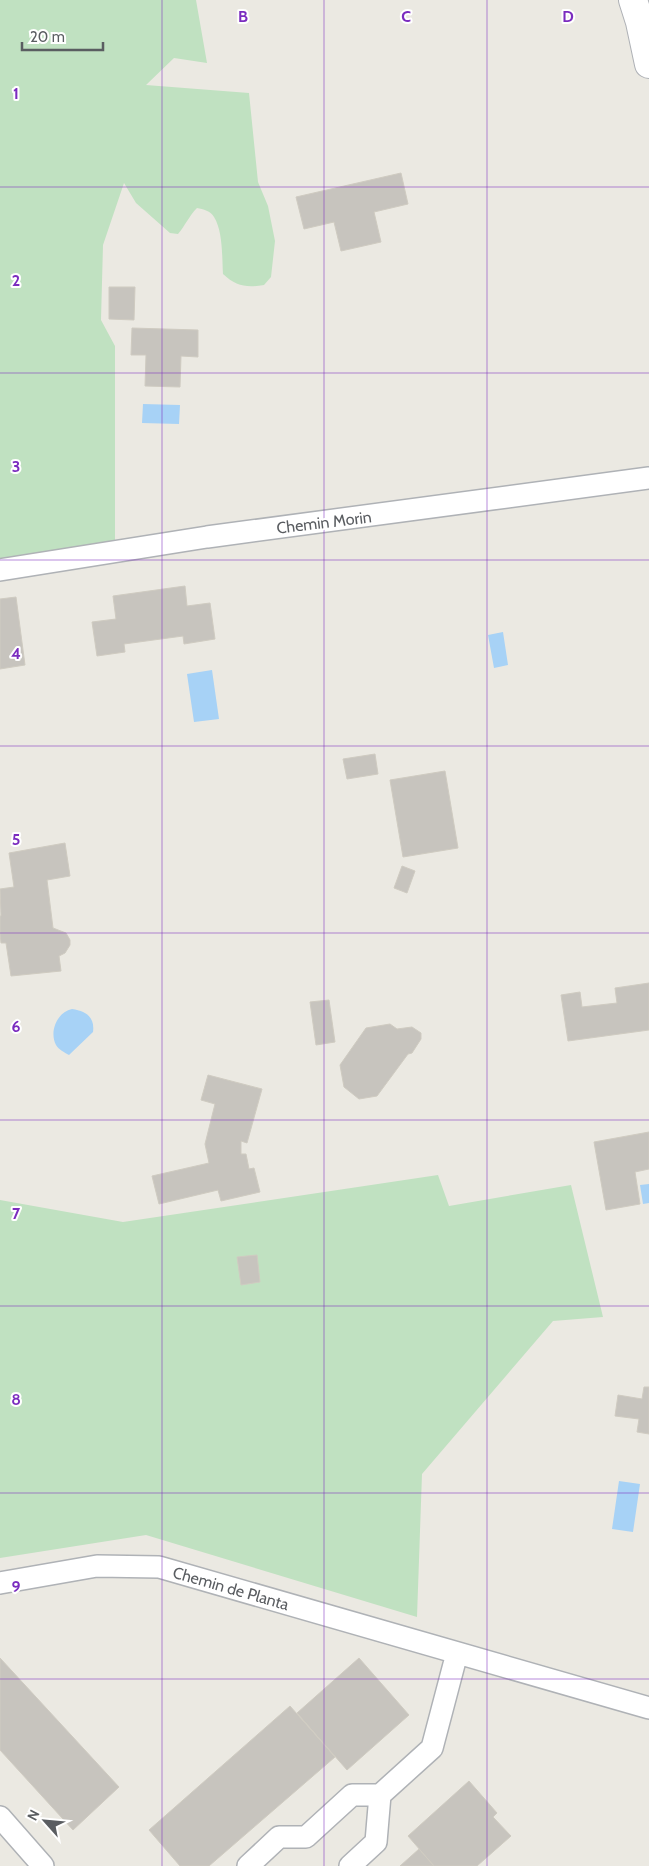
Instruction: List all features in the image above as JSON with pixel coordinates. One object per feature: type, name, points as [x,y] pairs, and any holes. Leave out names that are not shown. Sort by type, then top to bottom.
[{"type":"main road","points":[[633,0],[649,64]]},
{"type":"street","name":"Chemin Morin","points":[[0,570],[207,537],[649,478]]},
{"type":"street","name":"Chemin de Planta","points":[[0,1583],[97,1566],[159,1567],[649,1708]]},
{"type":"street","points":[[248,1866],[279,1837],[306,1836],[352,1795],[380,1795],[432,1748],[457,1653]]},
{"type":"street","points":[[350,1866],[376,1842],[380,1795]]},
{"type":"street","points":[[0,1817],[43,1866]]},
{"type":"green space","points":[[0,0],[196,0],[207,63],[174,58],[146,85],[249,93],[258,182],[268,206],[275,241],[271,277],[264,285],[247,286],[237,284],[223,274],[221,237],[217,223],[211,213],[197,208],[178,234],[170,233],[136,203],[124,183],[103,245],[101,320],[115,346],[115,543],[0,562]]},
{"type":"green space","points":[[438,1175],[449,1206],[571,1185],[603,1317],[553,1321],[422,1474],[417,1617],[146,1535],[0,1558],[0,1200],[123,1222]]},
{"type":"water","points":[[143,404],[180,405],[179,424],[142,423]]},
{"type":"water","points":[[503,632],[508,665],[494,668],[488,635]]},
{"type":"water","points":[[212,670],[219,719],[194,722],[187,674]]},
{"type":"water","points":[[72,1009],[85,1013],[91,1019],[93,1022],[93,1032],[69,1055],[57,1047],[53,1034],[58,1018]]},
{"type":"water","points":[[649,1184],[649,1203],[643,1204],[640,1185]]},
{"type":"water","points":[[619,1481],[640,1484],[633,1532],[612,1529]]},
{"type":"building","points":[[401,173],[408,204],[374,212],[381,242],[341,251],[334,222],[304,229],[296,197]]},
{"type":"building","points":[[109,287],[135,287],[134,320],[109,319]]},
{"type":"building","points":[[132,328],[198,330],[198,357],[181,356],[180,387],[145,386],[146,355],[131,355]]},
{"type":"building","points":[[185,586],[187,606],[210,603],[215,639],[184,644],[183,636],[124,644],[125,652],[97,656],[92,622],[116,619],[113,596]]},
{"type":"building","points":[[16,597],[25,665],[0,669],[0,599]]},
{"type":"building","points":[[375,754],[378,774],[347,779],[343,759]]},
{"type":"building","points":[[445,771],[458,848],[403,857],[390,780]]},
{"type":"building","points":[[65,843],[70,876],[47,880],[53,928],[66,933],[70,940],[70,945],[65,953],[59,956],[61,971],[11,976],[6,943],[1,943],[0,934],[0,889],[14,887],[9,853]]},
{"type":"building","points":[[402,866],[415,871],[407,893],[394,888]]},
{"type":"building","points":[[649,983],[649,1030],[568,1041],[561,995],[580,992],[582,1007],[617,1003],[615,988]]},
{"type":"building","points":[[329,1000],[335,1042],[316,1045],[310,1002]]},
{"type":"building","points":[[390,1024],[397,1029],[412,1027],[421,1033],[421,1039],[377,1096],[359,1099],[344,1087],[340,1065],[366,1028]]},
{"type":"building","points":[[208,1075],[262,1089],[247,1143],[241,1141],[241,1154],[246,1154],[249,1169],[254,1168],[260,1192],[221,1201],[218,1190],[159,1204],[152,1176],[209,1163],[205,1144],[215,1104],[201,1100]]},
{"type":"building","points":[[649,1132],[649,1169],[635,1172],[640,1204],[606,1210],[594,1142]]},
{"type":"building","points":[[257,1255],[260,1282],[241,1285],[237,1257]]},
{"type":"building","points":[[644,1387],[649,1387],[649,1434],[637,1432],[639,1419],[615,1416],[618,1395],[642,1399]]},
{"type":"building","points":[[0,1658],[119,1787],[73,1830],[0,1750]]},
{"type":"building","points":[[359,1658],[409,1715],[347,1770],[297,1713]]},
{"type":"building","points":[[290,1706],[335,1757],[209,1866],[180,1866],[149,1830]]},
{"type":"building","points":[[469,1781],[497,1813],[493,1817],[511,1836],[477,1866],[434,1866],[408,1836]]},
{"type":"building","points":[[419,1849],[434,1866],[400,1866]]}]
